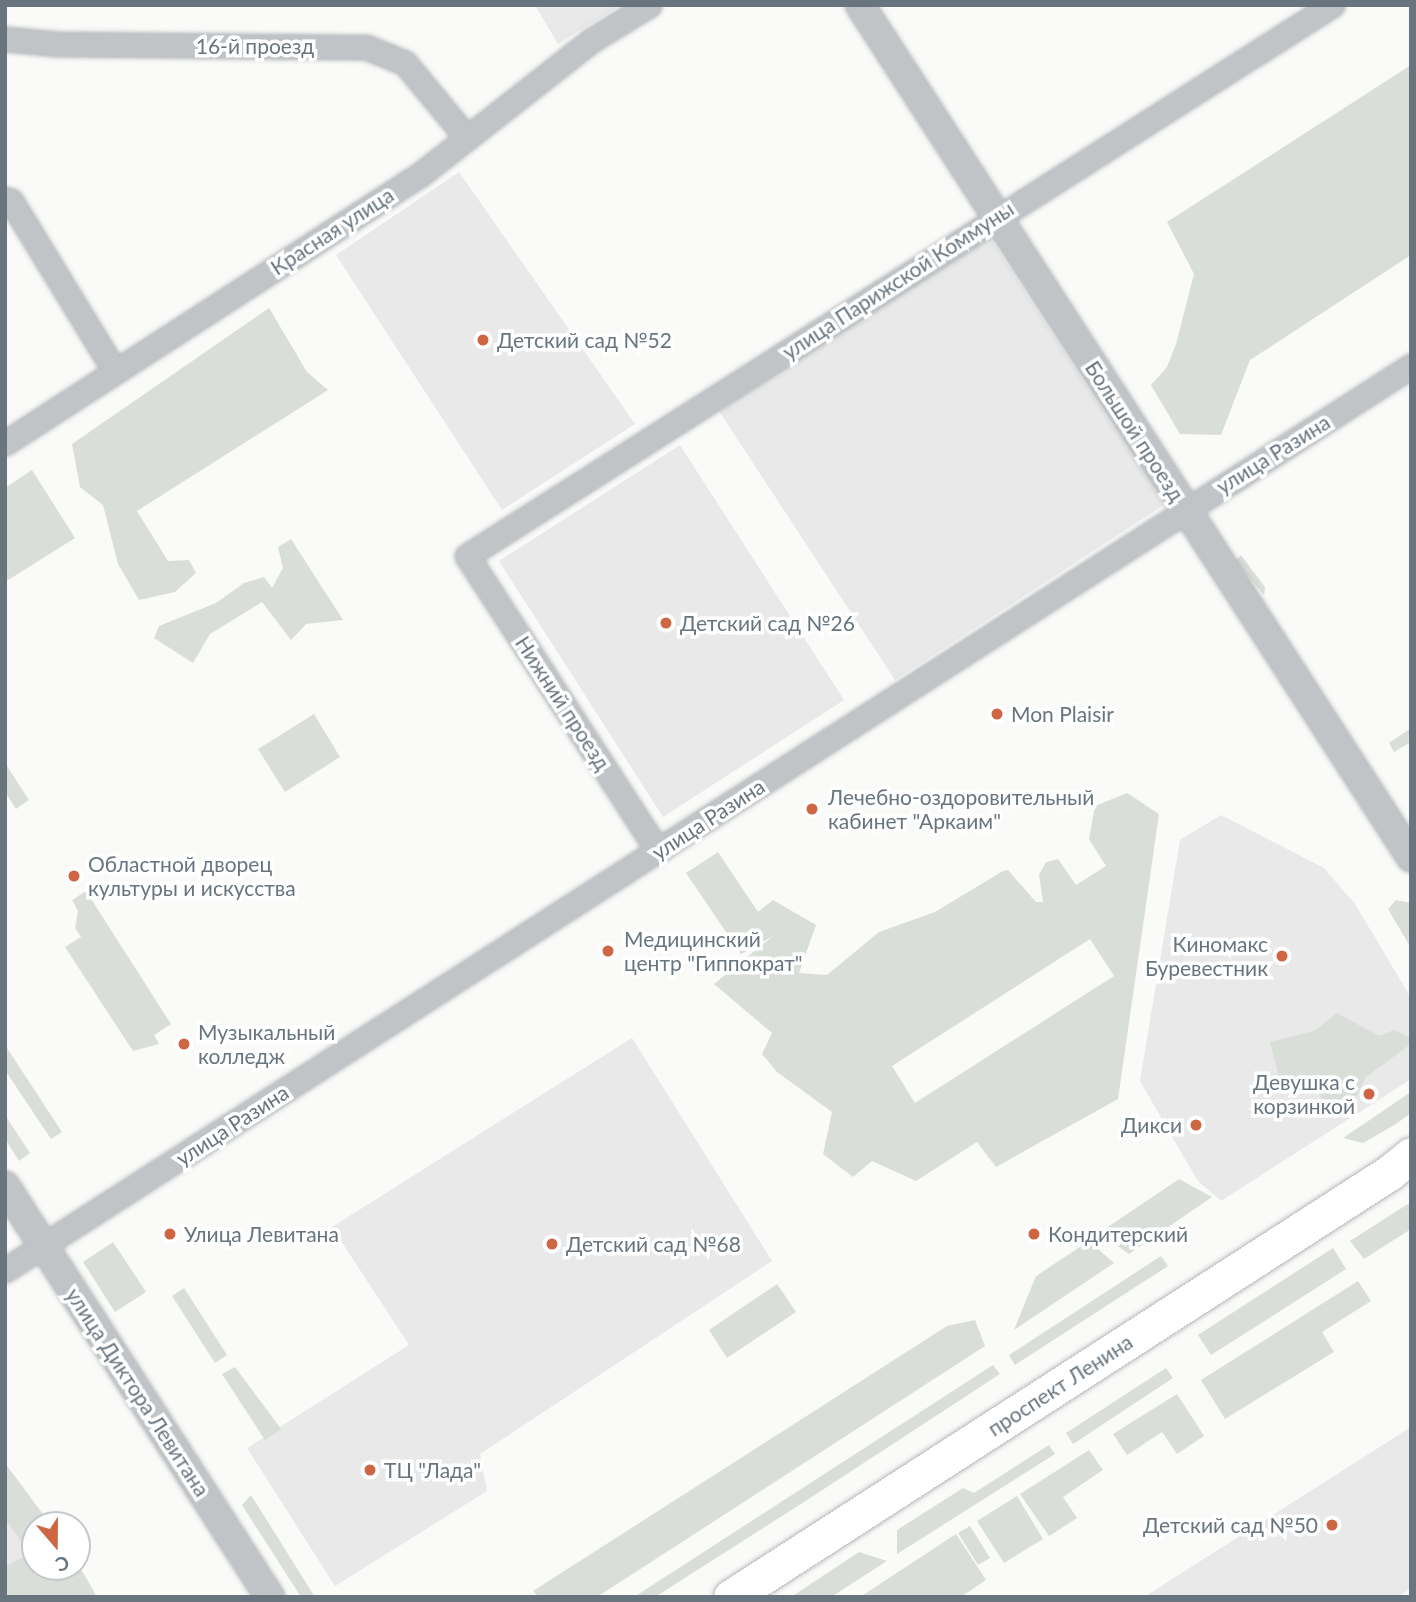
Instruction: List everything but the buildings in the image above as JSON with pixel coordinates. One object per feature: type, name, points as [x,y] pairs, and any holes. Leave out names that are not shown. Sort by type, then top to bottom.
[{"type":"main road","name":"проспект Ленина","points":[[731,1597],[1404,1164]]},
{"type":"street","name":"Красная улица","points":[[5,443],[114,370],[421,174],[592,40],[649,5]]},
{"type":"street","name":"Большой проезд","points":[[860,5],[1411,857]]},
{"type":"street","name":"улица Парижской Коммуны","points":[[467,556],[1332,5]]},
{"type":"street","name":"16-й проезд","points":[[5,39],[58,44],[366,47],[405,63],[467,138]]},
{"type":"street","points":[[5,199],[10,201],[114,370]]},
{"type":"street","name":"улица Разина","points":[[5,1270],[1411,366]]},
{"type":"street","name":"Нижний проезд","points":[[467,556],[658,851]]},
{"type":"street","name":"улица Диктора Левитана","points":[[5,1186],[270,1597]]},
{"type":"shaded area","points":[[535,5],[621,5],[558,44]]},
{"type":"shaded area","points":[[1411,65],[1411,255],[1250,360],[1221,435],[1180,434],[1151,385],[1167,367],[1176,344],[1194,274],[1167,222]]},
{"type":"shaded area","name":"Детский сад №52","points":[[459,172],[635,424],[502,510],[336,255]]},
{"type":"shaded area","points":[[988,235],[1164,505],[895,680],[719,411]]},
{"type":"shaded area","points":[[269,308],[307,372],[328,390],[137,511],[168,561],[189,560],[196,573],[175,592],[139,600],[118,564],[103,505],[80,487],[72,444]]},
{"type":"shaded area","name":"Детский сад №26","points":[[680,445],[844,700],[663,817],[499,561]]},
{"type":"shaded area","points":[[32,470],[75,538],[5,582],[5,488]]},
{"type":"shaded area","points":[[291,539],[343,620],[306,624],[291,640],[262,602],[210,634],[193,663],[154,638],[159,626],[216,603],[244,583],[264,577],[272,588],[283,568],[278,547]]},
{"type":"shaded area","points":[[1241,555],[1265,587],[1264,595],[1235,561]]},
{"type":"shaded area","points":[[314,714],[340,757],[285,792],[258,749]]},
{"type":"shaded area","points":[[1411,728],[1411,742],[1394,752],[1389,743]]},
{"type":"shaded area","points":[[5,763],[29,800],[16,809],[5,792]]},
{"type":"shaded area","points":[[1127,793],[1159,814],[1118,1099],[996,1167],[977,1142],[916,1181],[872,1161],[853,1177],[823,1154],[832,1112],[777,1072],[762,1054],[772,1033],[714,984],[773,936],[741,954],[686,873],[718,852],[758,912],[773,900],[816,925],[799,973],[827,975],[879,932],[935,912],[1003,871],[1008,870],[1036,902],[1043,902],[1039,875],[1046,862],[1058,859],[1076,885],[1106,866],[1089,839],[1095,806]],"holes":[[[1090,939],[1114,976],[915,1103],[892,1066]]]},
{"type":"shaded area","points":[[1221,815],[1324,868],[1355,904],[1411,998],[1411,1079],[1221,1201],[1197,1180],[1140,1081],[1180,840]]},
{"type":"shaded area","points":[[86,891],[171,1024],[154,1035],[159,1044],[133,1051],[65,947],[81,937],[75,928],[78,911],[72,900]]},
{"type":"shaded area","points":[[1396,900],[1411,903],[1411,948],[1388,909]]},
{"type":"shaded area","points":[[1337,1013],[1379,1036],[1394,1030],[1411,1038],[1411,1044],[1366,1077],[1352,1106],[1332,1118],[1316,1089],[1301,1083],[1281,1084],[1270,1042],[1314,1031]]},
{"type":"shaded area","name":"Детский сад №68","points":[[632,1038],[772,1261],[480,1454],[487,1491],[335,1586],[247,1448],[409,1345],[332,1227]]},
{"type":"shaded area","points":[[5,1045],[62,1132],[51,1139],[5,1070]]},
{"type":"shaded area","points":[[1411,1092],[1411,1113],[1396,1124],[1363,1143],[1343,1138]]},
{"type":"shaded area","points":[[5,1115],[30,1153],[19,1161],[5,1139]]},
{"type":"shaded area","points":[[1179,1179],[1212,1197],[1129,1254],[1099,1233]]},
{"type":"shaded area","points":[[1411,1202],[1411,1229],[1364,1259],[1350,1241]]},
{"type":"shaded area","points":[[1089,1241],[1114,1263],[1014,1330],[1036,1276]]},
{"type":"shaded area","points":[[113,1242],[146,1292],[115,1312],[83,1262]]},
{"type":"shaded area","points":[[1333,1248],[1346,1269],[1211,1355],[1198,1335]]},
{"type":"shaded area","points":[[1161,1256],[1168,1266],[1015,1365],[1009,1355]]},
{"type":"shaded area","points":[[1358,1281],[1371,1301],[1322,1332],[1334,1352],[1225,1419],[1201,1380]]},
{"type":"shaded area","points":[[777,1284],[796,1312],[727,1358],[709,1330]]},
{"type":"shaded area","points":[[184,1288],[227,1355],[215,1363],[172,1296]]},
{"type":"shaded area","points":[[975,1320],[985,1346],[597,1597],[539,1597],[533,1591],[947,1326]]},
{"type":"shaded area","points":[[993,1365],[1000,1374],[804,1502],[655,1597],[634,1597]]},
{"type":"shaded area","points":[[235,1367],[281,1429],[265,1440],[222,1374]]},
{"type":"shaded area","points":[[1166,1368],[1173,1378],[1073,1444],[1066,1433]]},
{"type":"shaded area","points":[[1177,1394],[1204,1436],[1177,1454],[1162,1432],[1127,1455],[1113,1434]]},
{"type":"shaded area","name":"Детский сад №50","points":[[1411,1427],[1411,1588],[1398,1597],[1144,1597]]},
{"type":"shaded area","points":[[1049,1445],[1055,1454],[897,1554],[897,1530],[963,1488],[974,1493]]},
{"type":"shaded area","points":[[1089,1450],[1103,1470],[1063,1497],[1077,1518],[1049,1536],[1020,1494]]},
{"type":"shaded area","points":[[5,1463],[41,1511],[21,1511],[21,1541],[5,1519]]},
{"type":"shaded area","points":[[5,1487],[21,1530],[21,1581],[5,1597]]},
{"type":"shaded area","points":[[251,1495],[315,1597],[301,1597],[242,1505]]},
{"type":"shaded area","points":[[1017,1496],[1043,1539],[1004,1563],[977,1521]]},
{"type":"shaded area","points":[[970,1526],[990,1558],[978,1565],[958,1533]]},
{"type":"shaded area","points":[[956,1534],[986,1580],[961,1597],[860,1597]]},
{"type":"shaded area","points":[[859,1552],[887,1561],[831,1597],[791,1597]]},
{"type":"shaded area","points":[[21,1558],[21,1581],[88,1581],[97,1597],[5,1597],[5,1567]]},
{"type":"place","name":"Детский сад №52","points":[[483,340]]},
{"type":"place","name":"Детский сад №26","points":[[666,623]]},
{"type":"place","name":"Mon Plaisir","points":[[997,714]]},
{"type":"place","name":"Лечебно-оздоровительный кабинет \"Аркаим\"","points":[[812,809]]},
{"type":"place","name":"Областной дворец культуры и искусства","points":[[74,876]]},
{"type":"place","name":"Медицинский центр \"Гиппократ\"","points":[[608,951]]},
{"type":"place","name":"Киномакс Буревестник","points":[[1282,956]]},
{"type":"place","name":"Музыкальный колледж","points":[[184,1044]]},
{"type":"place","name":"Девушка с корзинкой","points":[[1369,1094]]},
{"type":"place","name":"Дикси","points":[[1196,1125]]},
{"type":"place","name":"Улица Левитана","points":[[170,1234]]},
{"type":"place","name":"Кондитерский","points":[[1034,1234]]},
{"type":"place","name":"Детский сад №68","points":[[552,1244]]},
{"type":"place","name":"ТЦ \"Лада\"","points":[[370,1470]]},
{"type":"place","name":"Детский сад №50","points":[[1332,1525]]}]
